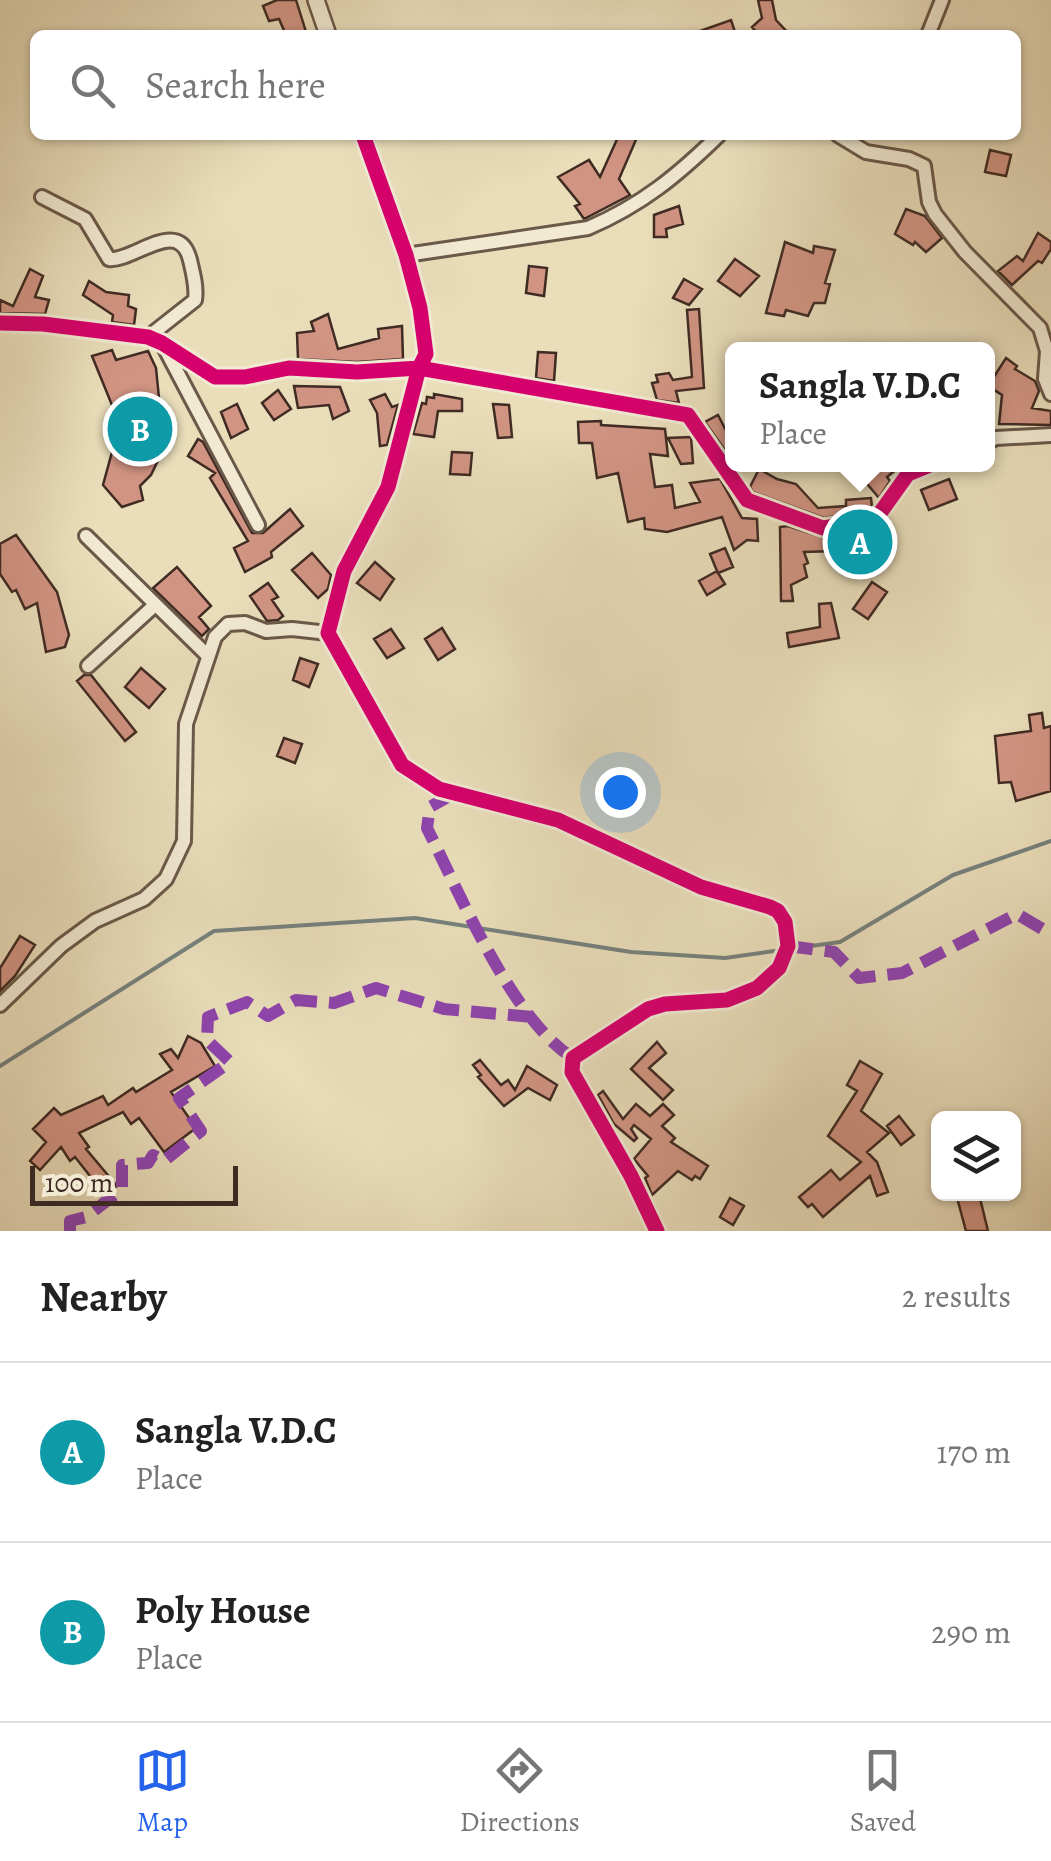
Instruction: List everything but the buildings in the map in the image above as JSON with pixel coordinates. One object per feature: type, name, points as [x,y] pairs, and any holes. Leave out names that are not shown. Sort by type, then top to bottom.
[{"type":"street","points":[[316,0],[326,30]]},
{"type":"street","points":[[930,30],[942,0]]},
{"type":"street","points":[[365,140],[406,255],[420,308],[426,354],[388,486],[344,571],[328,633],[402,765],[418,777],[453,794],[558,820],[701,887],[770,907],[785,922],[785,957],[758,988],[726,1000],[665,1004],[648,1009],[608,1038],[587,1047],[571,1064],[657,1231]]},
{"type":"street","points":[[406,255],[588,228],[672,181],[715,140]]},
{"type":"street","points":[[846,140],[866,152],[909,159],[924,166],[929,202],[935,214],[964,252],[1040,328],[1048,352],[1045,379],[1051,394]]},
{"type":"street","points":[[42,196],[85,219],[109,259],[124,259],[140,247],[162,242],[175,240],[183,244],[189,254],[195,300],[155,340]]},
{"type":"street","points":[[0,323],[44,324],[155,340],[215,377],[245,377],[288,368],[357,372],[419,368],[688,416],[725,469]]},
{"type":"street","points":[[155,340],[258,525]]},
{"type":"street","points":[[995,438],[1051,435]]},
{"type":"street","points":[[727,472],[747,500],[824,528],[875,520],[913,472]]},
{"type":"street","points":[[86,536],[208,655]]},
{"type":"street","points":[[88,666],[154,605]]},
{"type":"street","points":[[0,1005],[61,946],[96,921],[144,899],[166,879],[184,841],[186,724],[215,636],[228,624],[245,623],[266,631],[328,633]]},
{"type":"waterway","points":[[790,949],[840,942],[953,875],[1051,841]]},
{"type":"waterway","points":[[0,1066],[214,931],[415,918],[631,952],[725,958],[781,950]]},
{"type":"marked path","points":[[453,794],[430,807],[427,828],[509,986],[551,1040],[573,1058]]},
{"type":"marked path","points":[[788,946],[834,952],[859,978],[902,973],[1017,914],[1051,934]]},
{"type":"marked path","points":[[70,1231],[70,1221],[86,1217],[122,1189],[122,1165],[148,1163],[153,1155],[164,1161],[201,1131],[179,1098],[230,1062],[207,1040],[208,1017],[247,1002],[268,1016],[296,1000],[334,1003],[376,988],[444,1009],[533,1017]]},
{"type":"cycle path","points":[[365,140],[406,255],[420,308],[426,354],[388,487],[344,571],[328,633],[402,765],[439,789],[558,820],[701,887],[770,907],[785,922],[788,946],[779,968],[757,988],[727,1000],[665,1004],[648,1009],[573,1058],[572,1072],[631,1176],[657,1231]]},
{"type":"cycle path","points":[[0,323],[43,324],[148,337],[215,377],[245,377],[289,368],[357,372],[419,368],[688,415],[725,468]]},
{"type":"cycle path","points":[[728,472],[747,500],[823,528],[875,520],[913,472]]},
{"type":"place","name":"Poly House","points":[[140,429]]},
{"type":"place","name":"Sangla V.D.C","points":[[860,542]]}]
